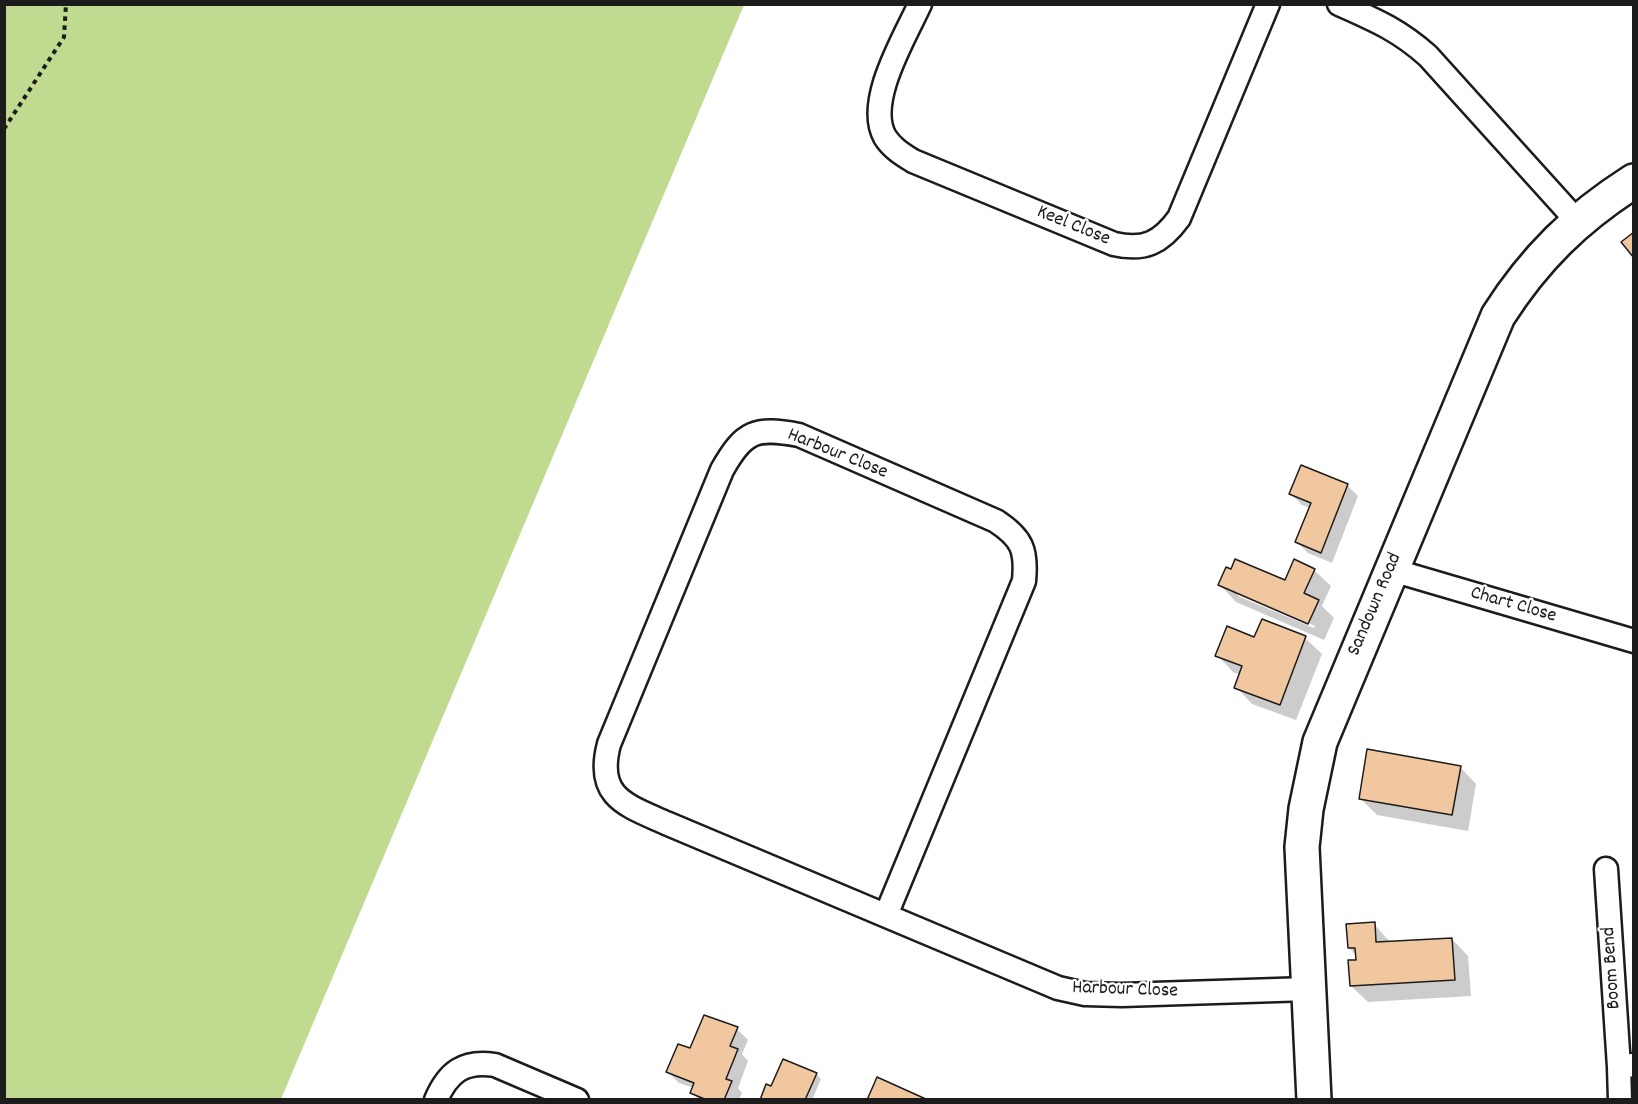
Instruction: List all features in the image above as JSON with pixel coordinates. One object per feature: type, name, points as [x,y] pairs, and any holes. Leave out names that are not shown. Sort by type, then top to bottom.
[{"type":"street","name":"Keel Close","points":[[920,4],[886,80],[880,102],[880,122],[885,136],[895,150],[913,161],[1114,244],[1129,248],[1152,243],[1165,235],[1179,218],[1268,4]]},
{"type":"street","points":[[1339,4],[1386,24],[1428,56],[1577,221]]},
{"type":"street","name":"Sandown Road","points":[[1314,1100],[1302,847],[1312,771],[1330,715],[1498,315],[1534,265],[1577,221],[1606,198],[1634,181]]},
{"type":"street","name":"Harbour Close","points":[[886,915],[1024,581],[1023,549],[1017,538],[996,521],[799,435],[777,431],[755,433],[735,447],[722,470],[609,744],[605,759],[608,783],[621,802],[666,823],[1047,983],[1085,994],[1122,995],[1308,989]]},
{"type":"street","name":"Chart Close","points":[[1392,570],[1634,641]]},
{"type":"street","name":"Boom Bend","points":[[1606,869],[1626,1066],[1620,1100]]},
{"type":"street","points":[[436,1100],[443,1084],[457,1070],[484,1063],[495,1065],[577,1100]]},
{"type":"path","points":[[4,129],[64,37],[66,4]]},
{"type":"green space","points":[[5,4],[744,5],[281,1099],[5,1099]]},
{"type":"building","points":[[1634,232],[1634,258],[1621,242]]},
{"type":"building","points":[[1301,465],[1348,484],[1321,553],[1295,542],[1311,503],[1289,494]]},
{"type":"building","points":[[1235,559],[1285,580],[1294,559],[1315,569],[1304,593],[1319,600],[1308,624],[1218,585],[1226,567],[1231,569]]},
{"type":"building","points":[[1262,619],[1306,636],[1280,705],[1234,688],[1242,666],[1215,656],[1227,626],[1254,637]]},
{"type":"building","points":[[1367,749],[1461,766],[1452,815],[1359,799]]},
{"type":"building","points":[[1375,922],[1376,942],[1452,938],[1455,980],[1350,986],[1348,960],[1356,960],[1355,948],[1348,948],[1346,924]]},
{"type":"building","points":[[704,1015],[738,1027],[730,1046],[738,1049],[726,1079],[732,1081],[724,1100],[707,1100],[690,1093],[694,1083],[666,1072],[678,1044],[690,1048]]},
{"type":"building","points":[[783,1059],[817,1073],[805,1100],[760,1100],[766,1084],[771,1086]]},
{"type":"building","points":[[877,1077],[928,1100],[867,1100]]}]
